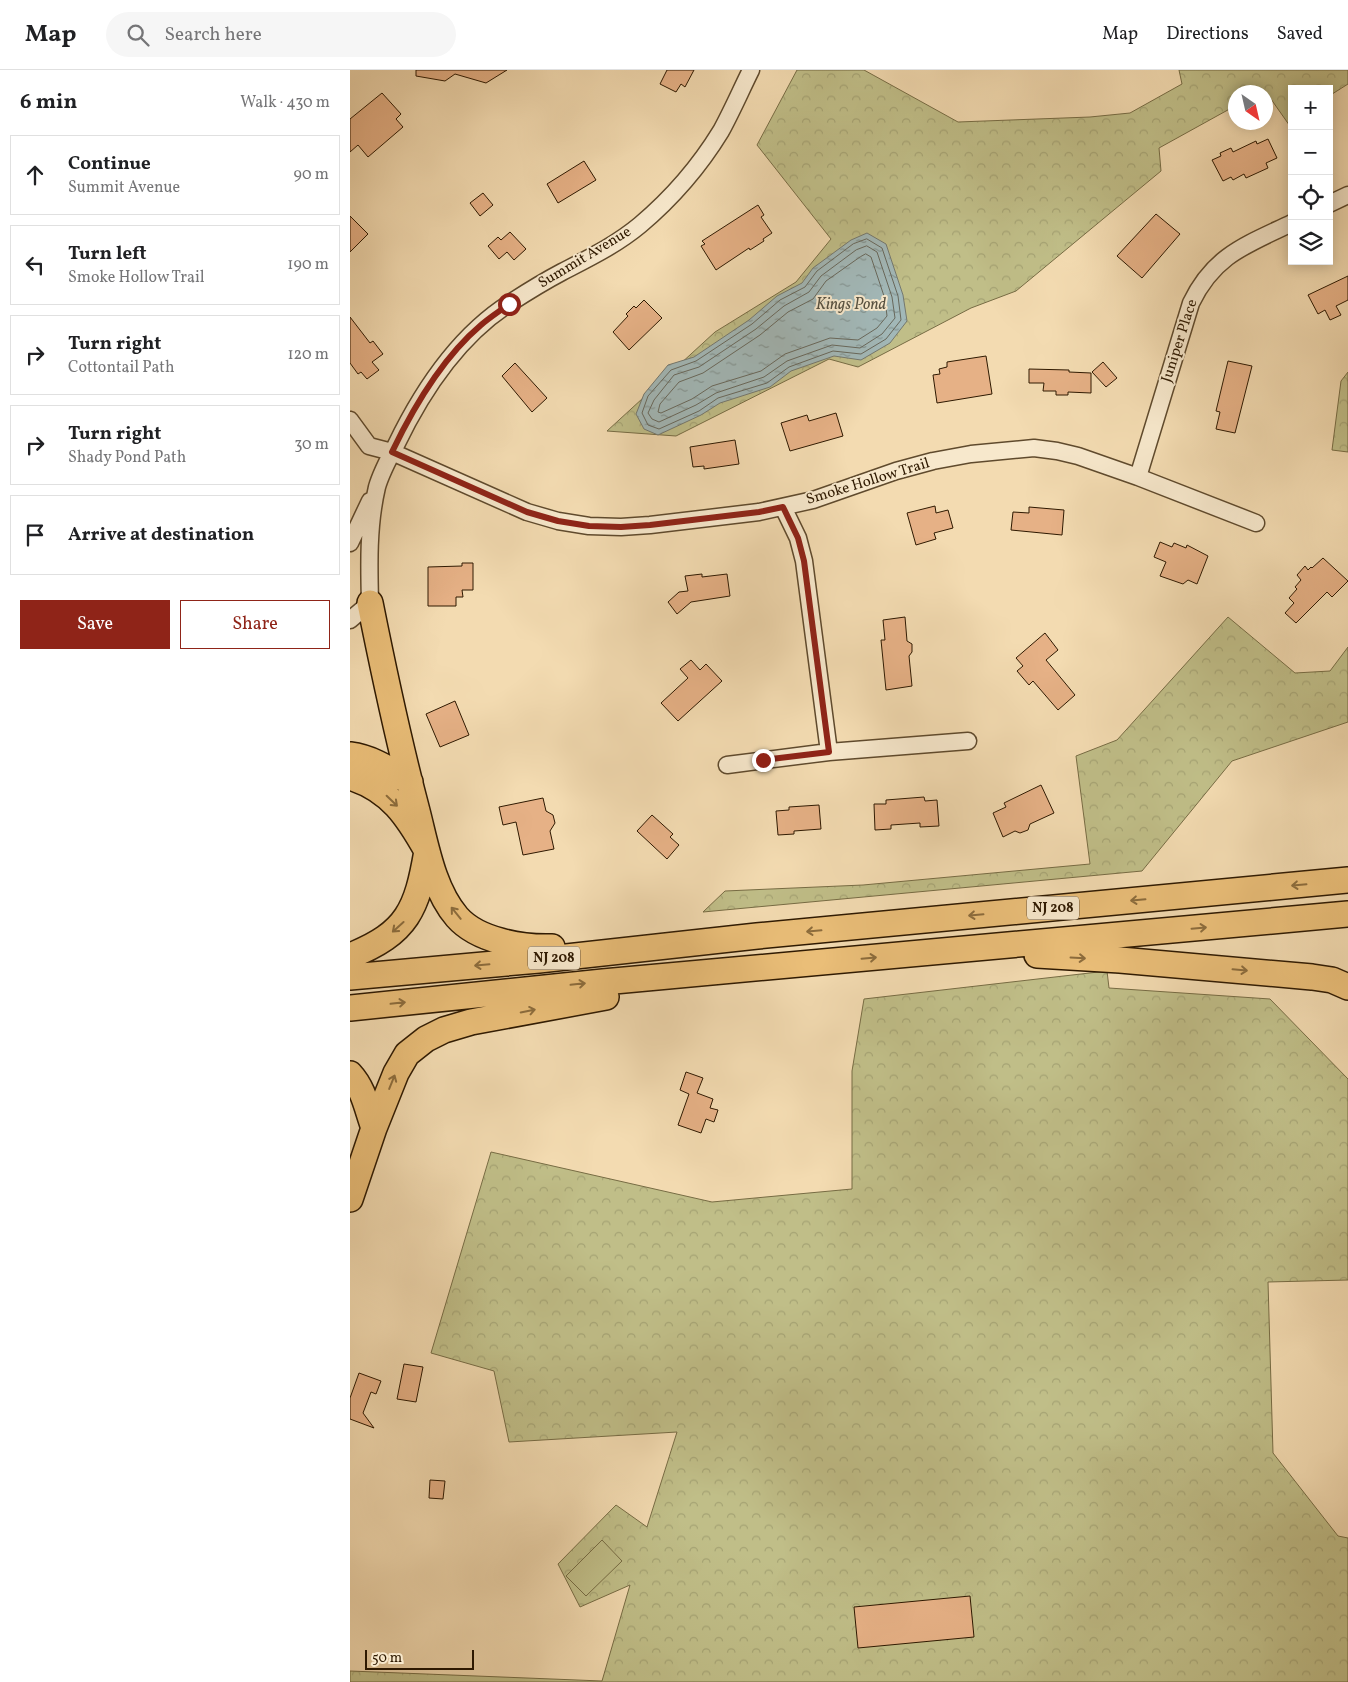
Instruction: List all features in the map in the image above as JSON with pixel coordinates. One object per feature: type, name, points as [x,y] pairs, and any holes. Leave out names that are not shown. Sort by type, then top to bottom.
[{"type":"highway","points":[[370,604],[410,782],[435,876],[445,900],[458,918],[479,934],[497,940],[549,947],[757,936]]},
{"type":"highway","points":[[350,754],[364,757],[382,765],[410,782]]},
{"type":"highway","points":[[350,778],[364,781],[392,801],[407,817],[428,851],[417,898],[404,922],[383,940],[366,950],[350,956]]},
{"type":"highway","name":"NJ 208","points":[[350,977],[1348,880]]},
{"type":"highway","name":"NJ 208","points":[[350,1008],[603,982],[1348,914]]},
{"type":"highway","points":[[924,953],[1039,955],[1120,960],[1312,977],[1332,980],[1348,987]]},
{"type":"highway","points":[[350,1197],[396,1073],[407,1054],[426,1039],[444,1030],[471,1022],[581,1001],[803,964]]},
{"type":"highway","points":[[350,1074],[356,1080],[364,1097],[374,1128]]},
{"type":"street","name":"Summit Avenue","points":[[350,543],[404,427],[424,393],[454,352],[480,326],[509,304],[562,272],[608,248],[638,226],[664,203],[706,154],[722,129],[751,70]]},
{"type":"street","points":[[1333,202],[1348,195]]},
{"type":"street","name":"Juniper Place","points":[[1138,477],[1191,303],[1198,288],[1222,260],[1239,248],[1288,225]]},
{"type":"street","name":"Smoke Hollow Trail","points":[[350,420],[369,446],[392,452],[527,512],[558,521],[589,526],[621,527],[650,525],[759,512],[813,500],[914,466],[971,454],[1034,448],[1057,450],[1078,456],[1138,477],[1256,524]]},
{"type":"street","name":"Summit Avenue","points":[[370,604],[368,561],[372,516],[378,485]]},
{"type":"street","points":[[783,507],[798,538],[804,561],[829,752]]},
{"type":"street","points":[[350,620],[370,604]]},
{"type":"street","points":[[727,765],[829,752],[968,741]]},
{"type":"green space","points":[[797,70],[864,70],[958,122],[1090,117],[1130,113],[1182,84],[1179,70],[1348,70],[1348,84],[1333,93],[1333,85],[1288,85],[1288,123],[1273,102],[1273,85],[1228,85],[1228,110],[1159,148],[1161,171],[1016,291],[971,308],[858,367],[829,359],[676,436],[607,431],[715,332],[796,282],[831,239],[757,145]]},
{"type":"green space","points":[[1348,372],[1348,452],[1332,450],[1341,381]]},
{"type":"green space","points":[[1228,617],[1295,673],[1330,671],[1348,647],[1348,722],[1232,761],[1142,871],[703,912],[725,891],[863,885],[1090,864],[1076,756],[1117,740]]},
{"type":"green space","points":[[1107,971],[1109,988],[1270,999],[1348,1079],[1348,1280],[1268,1282],[1273,1453],[1338,1536],[1348,1538],[1348,1682],[350,1682],[350,1671],[602,1681],[630,1585],[580,1607],[558,1564],[616,1505],[647,1527],[677,1432],[509,1442],[494,1371],[431,1353],[491,1152],[712,1202],[852,1189],[852,1071],[864,999]]},
{"type":"green space","points":[[602,1540],[622,1561],[586,1596],[566,1576]]},
{"type":"water","name":"Kings Pond","points":[[867,233],[886,244],[903,295],[907,321],[890,343],[861,360],[834,356],[791,371],[770,387],[720,403],[701,415],[658,435],[644,429],[636,414],[644,394],[668,365],[694,357],[749,320],[777,296],[802,283],[813,268],[851,240]]},
{"type":"building","points":[[416,70],[507,70],[486,83],[455,74],[445,81],[416,76]]},
{"type":"building","points":[[667,70],[694,70],[685,87],[681,84],[676,92],[660,84]]},
{"type":"building","points":[[382,93],[401,114],[396,119],[403,127],[368,157],[358,145],[350,152],[350,119]]},
{"type":"building","points":[[1268,139],[1277,158],[1266,163],[1268,168],[1246,178],[1244,174],[1233,180],[1231,177],[1223,181],[1212,160],[1221,156],[1220,153],[1231,148],[1233,152],[1256,141],[1257,144]]},
{"type":"building","points":[[584,161],[596,180],[558,203],[547,184]]},
{"type":"building","points":[[483,193],[493,205],[480,216],[470,203]]},
{"type":"building","points":[[758,205],[764,215],[761,217],[772,233],[763,239],[764,241],[750,250],[749,248],[716,270],[701,246],[705,244],[702,241]]},
{"type":"building","points":[[1156,214],[1180,234],[1142,278],[1117,256]]},
{"type":"building","points":[[350,216],[368,234],[350,252]]},
{"type":"building","points":[[510,232],[526,249],[514,260],[507,252],[499,259],[488,246],[498,237],[501,240]]},
{"type":"building","points":[[1348,276],[1348,300],[1336,306],[1341,315],[1330,320],[1325,310],[1318,314],[1308,295]]},
{"type":"building","points":[[644,300],[662,318],[629,350],[613,332],[628,316],[626,314]]},
{"type":"building","points":[[350,317],[370,343],[373,341],[383,354],[372,362],[379,370],[367,379],[361,372],[358,374],[350,363]]},
{"type":"building","points":[[986,356],[992,394],[937,403],[933,375],[940,374],[939,369],[947,367],[947,362]]},
{"type":"building","points":[[1228,361],[1252,366],[1235,433],[1216,429],[1220,412],[1216,411]]},
{"type":"building","points":[[1103,362],[1117,378],[1106,387],[1092,372]]},
{"type":"building","points":[[515,363],[547,398],[532,412],[502,376]]},
{"type":"building","points":[[1029,369],[1069,370],[1069,372],[1091,373],[1091,393],[1068,392],[1068,395],[1056,395],[1056,391],[1043,391],[1044,383],[1029,383]]},
{"type":"building","points":[[836,413],[843,436],[790,451],[781,423],[807,415],[809,421]]},
{"type":"building","points":[[735,440],[739,464],[704,469],[704,466],[693,467],[690,447]]},
{"type":"building","points":[[935,506],[936,513],[948,510],[953,528],[934,533],[936,539],[916,545],[907,513]]},
{"type":"building","points":[[1029,507],[1064,510],[1062,535],[1011,530],[1013,512],[1029,513]]},
{"type":"building","points":[[1160,542],[1172,547],[1174,543],[1186,548],[1187,545],[1208,556],[1197,584],[1188,580],[1183,584],[1160,576],[1166,562],[1154,557]]},
{"type":"building","points":[[1323,558],[1348,581],[1332,597],[1327,592],[1296,623],[1285,613],[1294,603],[1289,598],[1297,589],[1295,587],[1301,580],[1297,575],[1305,566],[1308,570]]},
{"type":"building","points":[[462,563],[473,563],[473,590],[462,590],[463,597],[456,597],[456,606],[428,606],[428,567],[462,566]]},
{"type":"building","points":[[702,574],[702,577],[727,574],[730,596],[691,602],[677,614],[668,602],[679,592],[688,591],[685,576]]},
{"type":"building","points":[[905,617],[907,641],[912,644],[912,652],[909,656],[912,686],[886,690],[881,640],[885,640],[883,620]]},
{"type":"building","points":[[1045,633],[1058,650],[1046,660],[1075,695],[1058,710],[1033,681],[1029,685],[1017,671],[1023,666],[1016,658]]},
{"type":"building","points":[[691,660],[700,670],[706,664],[722,681],[678,721],[661,703],[688,678],[680,669]]},
{"type":"building","points":[[455,701],[469,735],[440,747],[426,714]]},
{"type":"building","points":[[1041,785],[1054,813],[1030,824],[1028,830],[1020,833],[1015,831],[1003,837],[993,813],[1006,807],[1004,803]]},
{"type":"building","points":[[924,797],[925,801],[937,800],[939,826],[920,827],[920,823],[891,825],[891,829],[875,830],[874,804],[886,804],[886,800]]},
{"type":"building","points":[[543,798],[546,811],[553,815],[555,823],[550,831],[554,849],[523,855],[516,822],[503,825],[499,807]]},
{"type":"building","points":[[819,805],[821,829],[794,831],[794,834],[778,835],[776,811],[789,810],[789,807]]},
{"type":"building","points":[[652,815],[673,834],[670,837],[679,845],[667,859],[637,831]]},
{"type":"building","points":[[686,1072],[703,1078],[697,1093],[713,1099],[710,1108],[718,1110],[714,1122],[706,1119],[701,1133],[678,1125],[689,1094],[680,1090]]},
{"type":"building","points":[[404,1364],[423,1367],[416,1402],[397,1399]]},
{"type":"building","points":[[359,1373],[381,1381],[376,1394],[371,1392],[363,1413],[374,1428],[350,1419],[350,1398]]},
{"type":"building","points":[[430,1480],[445,1481],[443,1499],[429,1498]]},
{"type":"building","points":[[970,1596],[974,1637],[858,1648],[854,1607]]},
{"type":"route","points":[[509,304],[480,326],[454,352],[420,400],[392,452],[527,512],[558,521],[589,526],[621,527],[650,525],[759,512],[783,507],[798,538],[804,561],[829,752],[763,760]]}]
